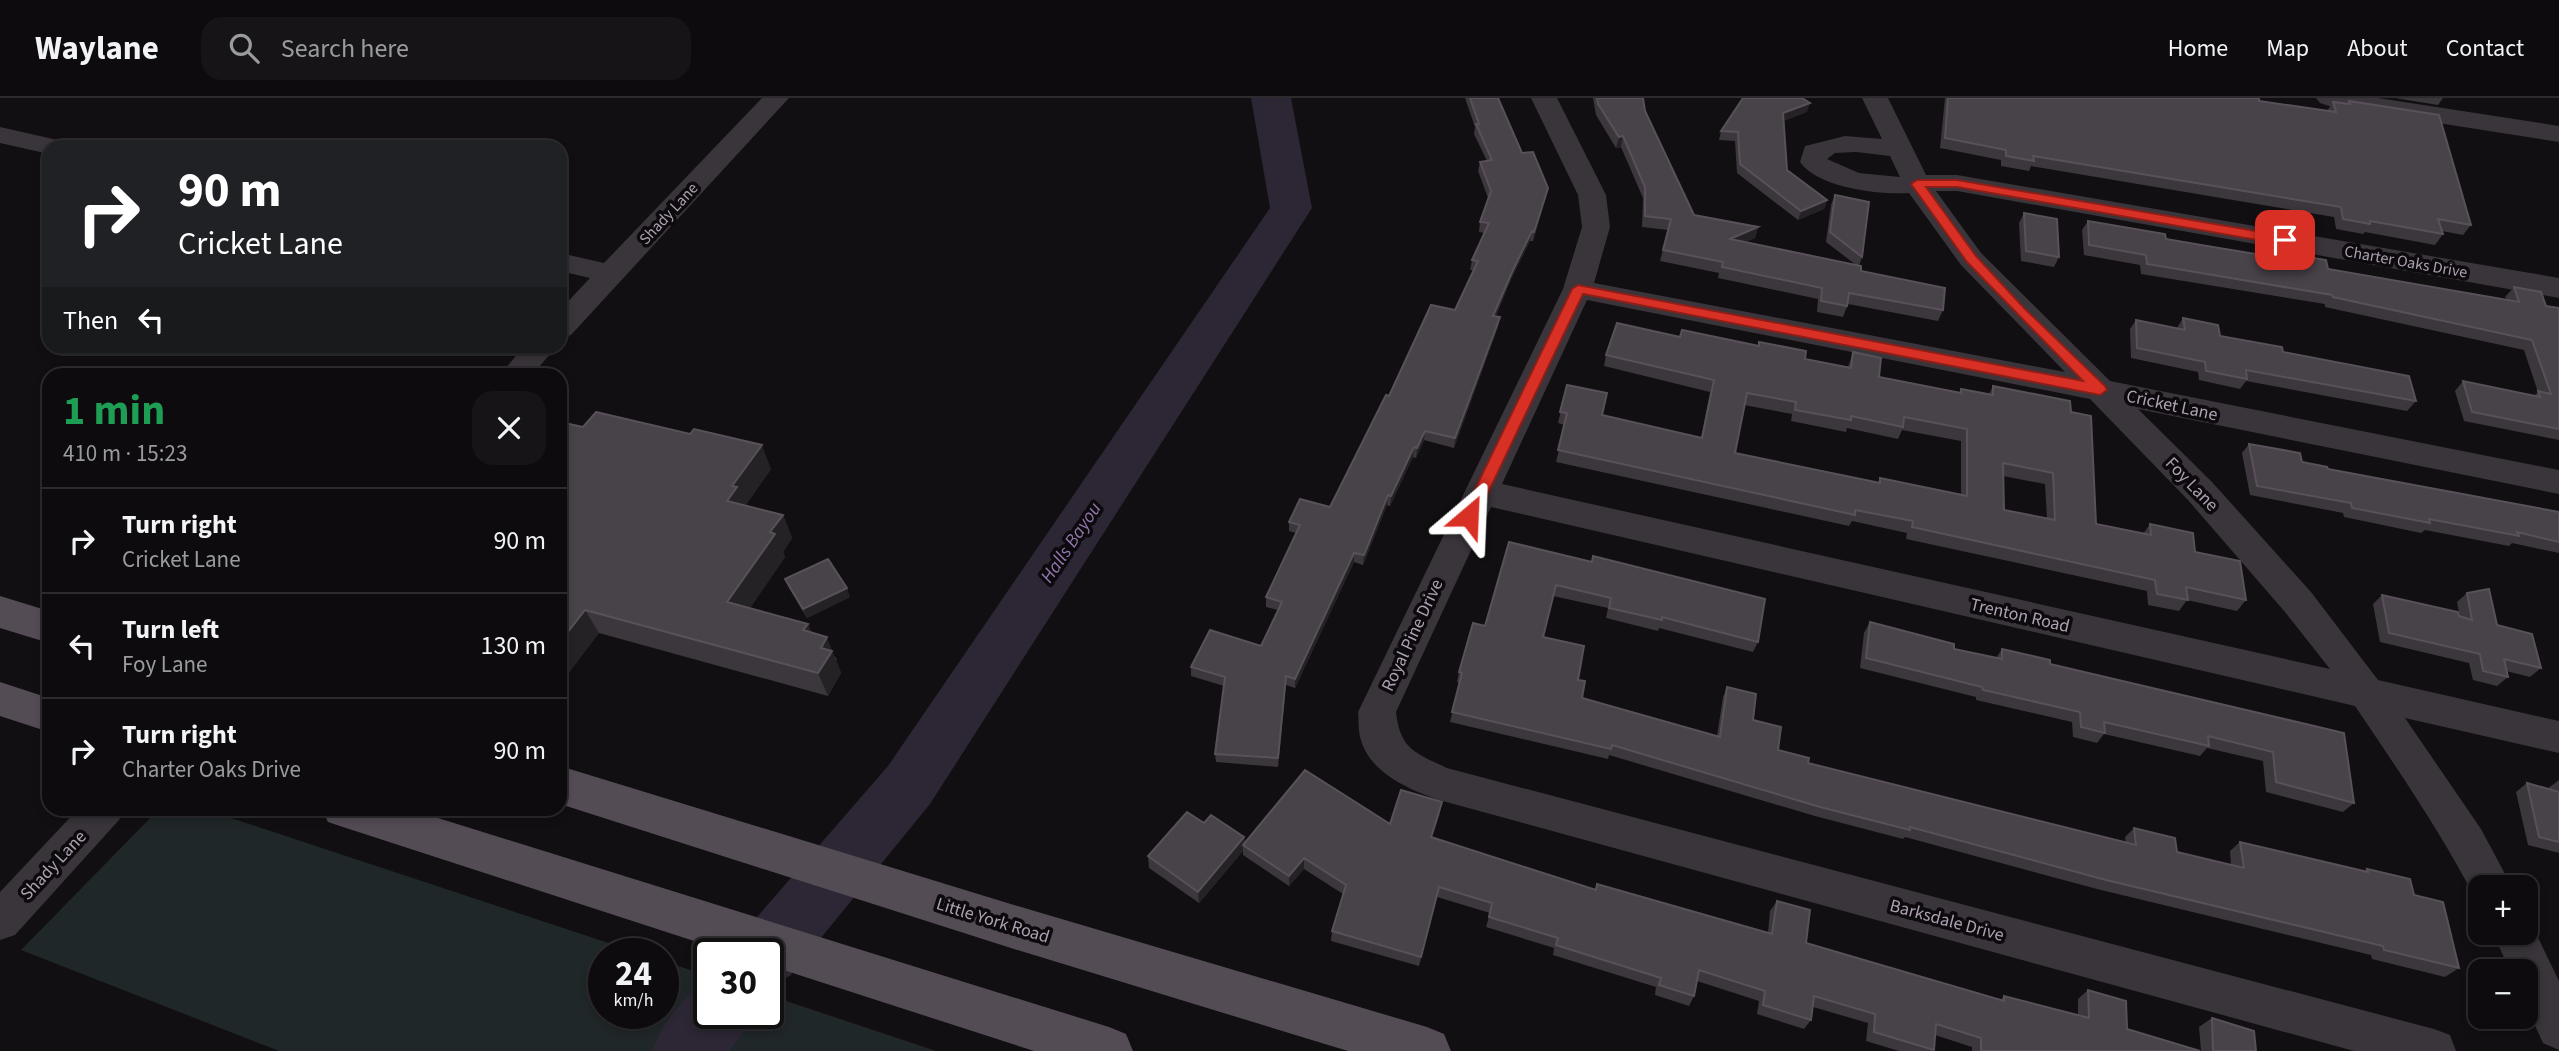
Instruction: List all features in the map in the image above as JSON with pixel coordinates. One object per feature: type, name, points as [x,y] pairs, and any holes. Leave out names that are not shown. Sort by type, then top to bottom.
[{"type":"main road","points":[[0,612],[42,625]]},
{"type":"main road","points":[[0,699],[42,713]]},
{"type":"main road","name":"Little York Road","points":[[567,787],[1014,927],[1427,1051]]},
{"type":"main road","points":[[368,816],[650,908],[1109,1051]]},
{"type":"street","name":"Shady Lane","points":[[567,320],[776,98]]},
{"type":"street","name":"Royal Pine Drive","points":[[1461,789],[1439,783],[1402,765],[1380,740],[1377,712],[1578,289],[1596,227],[1592,195],[1544,98]]},
{"type":"street","name":"Foy Lane","points":[[1875,98],[1917,184],[1971,259],[2248,543],[2340,655],[2467,842],[2485,875]]},
{"type":"street","points":[[2329,98],[2559,134]]},
{"type":"street","points":[[0,135],[42,145]]},
{"type":"street","name":"Charter Oaks Drive","points":[[1899,149],[1851,143],[1830,144],[1814,152],[1813,162],[1830,174],[1891,186],[1957,183],[2559,288]]},
{"type":"street","points":[[567,264],[610,274]]},
{"type":"street","name":"Cricket Lane","points":[[1578,289],[2559,482]]},
{"type":"street","points":[[522,368],[535,354]]},
{"type":"street","name":"Trenton Road","points":[[1481,492],[2559,737]]},
{"type":"street","name":"Barksdale Drive","points":[[1461,789],[2434,1051]]},
{"type":"street","name":"Shady Lane","points":[[0,921],[98,816]]},
{"type":"street","points":[[2520,945],[2559,1028]]},
{"type":"shaded area","points":[[152,816],[225,816],[594,938],[588,938],[588,1029],[679,1029],[679,966],[693,971],[693,1029],[784,1029],[784,1000],[936,1051],[279,1051],[21,950]]},
{"type":"building","points":[[1470,98],[1498,98],[1522,153],[1533,152],[1548,188],[1534,232],[1532,231],[1493,316],[1500,317],[1455,438],[1425,431],[1417,448],[1414,447],[1391,496],[1388,495],[1364,555],[1354,553],[1295,679],[1286,676],[1278,758],[1215,754],[1225,677],[1191,667],[1210,630],[1261,646],[1282,602],[1266,597],[1300,525],[1289,522],[1300,499],[1330,507],[1386,395],[1389,396],[1431,305],[1455,310],[1478,261],[1472,260],[1489,223],[1480,222],[1491,191],[1480,162],[1492,160],[1476,124],[1479,124]]},
{"type":"building","points":[[1597,98],[1643,98],[1645,111],[1694,215],[1758,227],[1730,239],[1861,266],[1861,271],[1945,288],[1943,310],[1849,293],[1847,306],[1821,301],[1822,288],[1722,267],[1723,262],[1663,250],[1671,219],[1645,216],[1645,187],[1623,136],[1619,137]]},
{"type":"building","points":[[1743,98],[1802,98],[1810,103],[1783,113],[1787,170],[1827,200],[1801,211],[1740,164],[1738,132],[1721,131]]},
{"type":"building","points":[[1948,98],[2259,98],[2259,101],[2336,112],[2333,102],[2350,104],[2349,101],[2439,115],[2471,225],[2438,219],[2443,234],[2370,221],[2370,224],[2343,219],[2341,207],[2033,156],[2034,161],[2006,156],[2006,150],[1945,138]]},
{"type":"building","points":[[1835,195],[1869,202],[1862,257],[1830,232]]},
{"type":"building","points":[[2024,213],[2057,219],[2059,257],[2026,251]]},
{"type":"building","points":[[2088,221],[2165,234],[2166,239],[2286,259],[2285,253],[2326,260],[2328,269],[2519,302],[2514,287],[2541,292],[2546,306],[2559,308],[2559,429],[2472,412],[2463,381],[2540,397],[2538,391],[2551,394],[2532,340],[2332,295],[2147,264],[2146,255],[2089,245]]},
{"type":"building","points":[[2183,318],[2218,325],[2220,336],[2282,347],[2283,352],[2409,376],[2416,401],[2246,370],[2247,379],[2206,371],[2205,362],[2137,348],[2136,320],[2185,330]]},
{"type":"building","points":[[1617,323],[1680,337],[1682,330],[1759,346],[1759,342],[1806,351],[1805,359],[1851,368],[1853,352],[1881,358],[1879,377],[1961,393],[1961,389],[1993,395],[1993,386],[2070,401],[2071,412],[2091,416],[2096,524],[2151,535],[2150,524],[2193,533],[2195,552],[2240,561],[2246,600],[2186,587],[2188,600],[2157,594],[2155,580],[1912,527],[1913,521],[1855,510],[1855,515],[1558,450],[1567,413],[1560,412],[1567,385],[1607,393],[1602,415],[1702,438],[1714,380],[1606,355]],"holes":[[[1747,393],[1796,402],[1795,410],[1851,420],[1851,416],[1903,427],[1904,417],[1967,429],[1967,496],[1880,478],[1880,483],[1735,453]],[[2003,463],[2053,473],[2055,520],[2004,510]]]},
{"type":"building","points":[[596,412],[690,434],[694,429],[762,445],[732,486],[737,487],[727,501],[783,515],[770,532],[775,534],[727,602],[808,624],[803,630],[827,637],[821,648],[832,651],[818,673],[585,610],[567,633],[567,424],[583,427]]},
{"type":"building","points":[[2249,444],[2300,453],[2302,462],[2328,469],[2559,512],[2559,542],[2517,532],[2519,536],[2429,519],[2430,523],[2352,508],[2351,503],[2257,486]]},
{"type":"building","points":[[1509,542],[1592,562],[1593,556],[1765,599],[1758,642],[1662,617],[1662,620],[1609,608],[1611,598],[1556,585],[1543,637],[1584,646],[1578,680],[1585,681],[1582,698],[1720,737],[1727,687],[1756,694],[1753,720],[1781,727],[1778,750],[1809,758],[1808,763],[2136,845],[2134,828],[2175,838],[2177,852],[2244,868],[2240,842],[2410,879],[2414,895],[2443,902],[2459,968],[2384,950],[2383,946],[2106,880],[1910,827],[1910,830],[1820,807],[1612,745],[1611,749],[1452,712],[1462,673],[1459,672],[1473,623],[1485,626]]},
{"type":"building","points":[[828,559],[847,588],[803,609],[785,579]]},
{"type":"building","points":[[2489,589],[2497,625],[2532,634],[2541,668],[2504,659],[2508,677],[2483,671],[2480,654],[2389,633],[2382,595],[2458,612],[2459,616],[2472,620],[2467,593]]},
{"type":"building","points":[[1870,622],[1954,644],[1954,649],[2002,659],[2002,649],[2050,660],[2050,664],[2344,733],[2354,803],[2276,782],[2273,752],[2208,736],[2209,746],[2104,722],[2105,733],[2081,727],[2080,712],[1983,690],[1982,687],[1866,658]]},
{"type":"building","points":[[1305,770],[1390,824],[1401,790],[1442,802],[1431,837],[1596,890],[1597,884],[1772,934],[1777,901],[1810,910],[1806,943],[2004,1001],[2004,996],[2089,1018],[2088,990],[2126,1001],[2127,1029],[2200,1051],[1981,1051],[1981,1038],[1936,1024],[1934,1050],[1874,1032],[1875,1014],[1814,996],[1811,1020],[1763,1005],[1765,991],[1699,970],[1694,996],[1659,985],[1661,978],[1556,945],[1558,938],[1489,917],[1492,903],[1439,887],[1421,957],[1332,931],[1346,885],[1304,858],[1289,876],[1243,845]]},
{"type":"building","points":[[2527,783],[2559,792],[2559,842],[2539,837]]},
{"type":"building","points":[[1187,812],[1204,823],[1211,815],[1244,837],[1198,892],[1148,856]]},
{"type":"building","points":[[2212,1018],[2254,1031],[2256,1051],[2213,1051]]},
{"type":"waterway","name":"Halls Bayou","points":[[780,938],[909,785],[1291,208],[1271,98]]},
{"type":"waterway","name":"Halls Bayou","points":[[686,1051],[704,1029]]},
{"type":"route","points":[[1469,516],[1578,289],[2100,390],[1971,259],[1917,184],[1943,181],[1957,183],[2285,240]]}]
